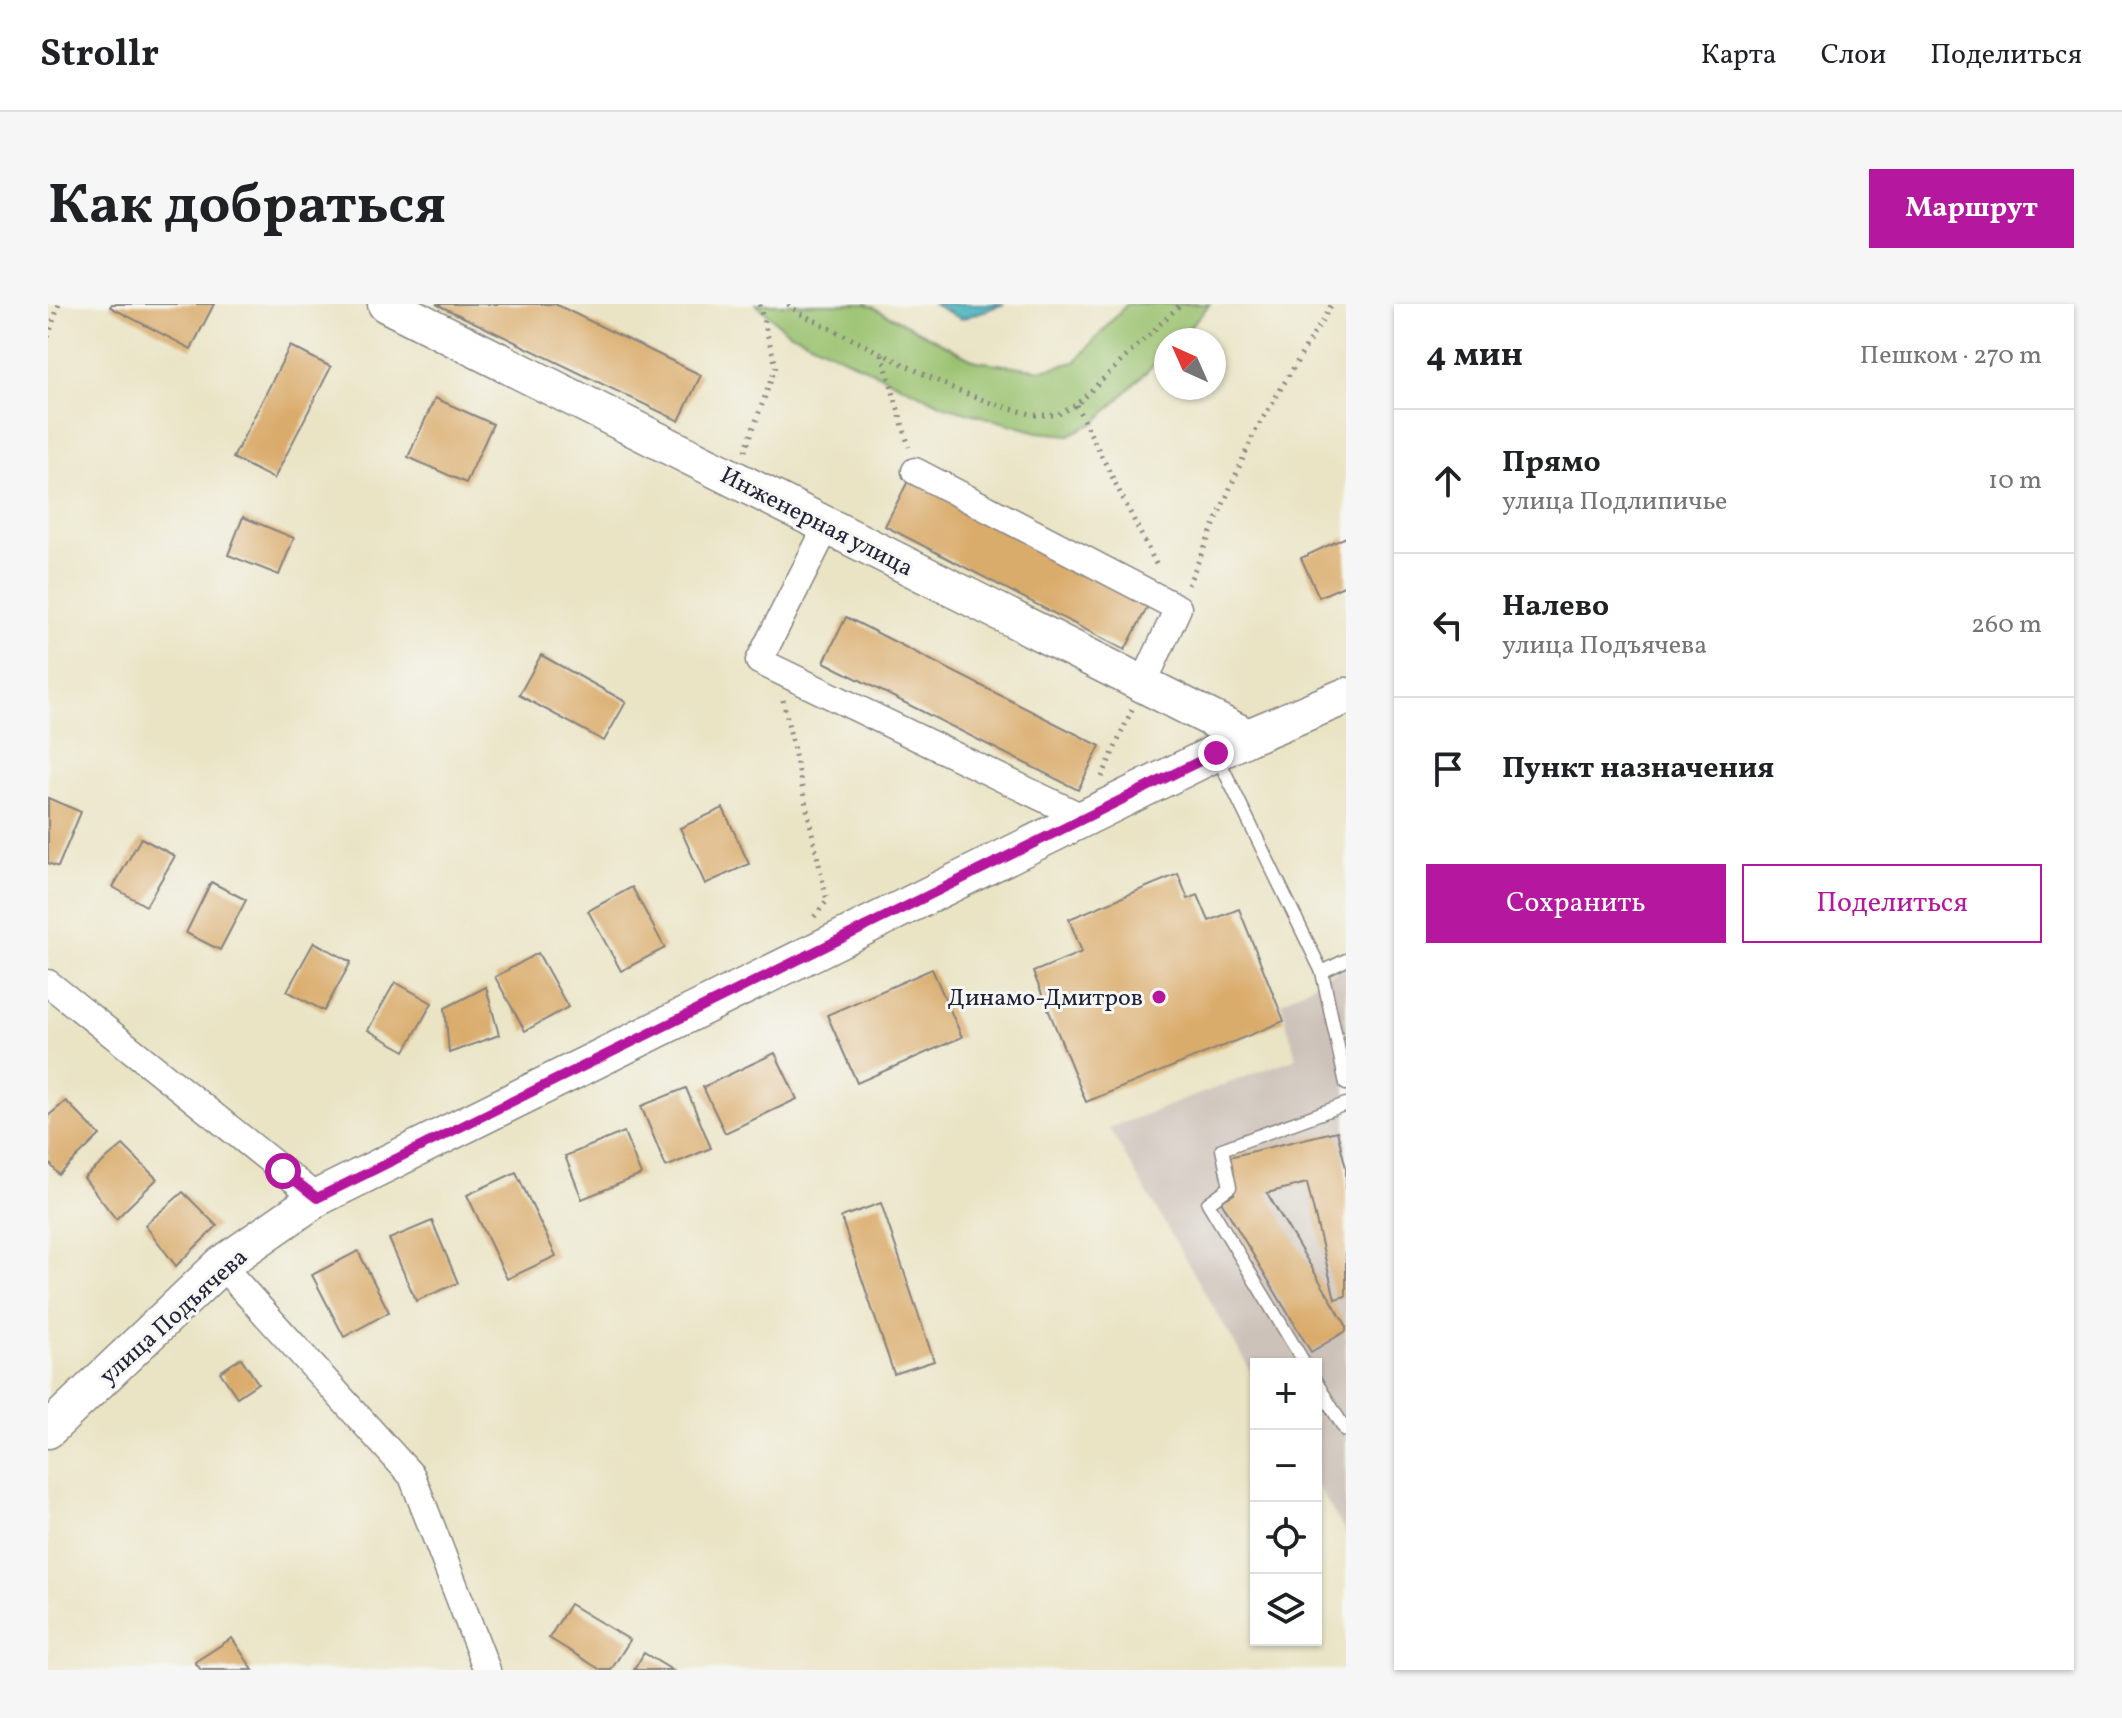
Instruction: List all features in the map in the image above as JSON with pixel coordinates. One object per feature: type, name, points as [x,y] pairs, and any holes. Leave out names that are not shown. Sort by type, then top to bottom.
[{"type":"main road","name":"Инженерная улица","points":[[386,304],[1248,737]]},
{"type":"main road","name":"улица Подъячева","points":[[48,1430],[221,1265],[317,1198],[1248,737],[1346,696]]},
{"type":"street","points":[[915,471],[1178,608],[1143,684]]},
{"type":"street","points":[[827,526],[759,661],[1084,818]]},
{"type":"street","points":[[48,983],[317,1198]]},
{"type":"street","points":[[221,1265],[412,1476],[487,1670]]},
{"type":"lane","points":[[1216,753],[1322,972],[1346,1084]]},
{"type":"lane","points":[[1322,972],[1346,960]]},
{"type":"lane","points":[[1301,1358],[1208,1203],[1230,1187],[1222,1149],[1346,1104]]},
{"type":"lane","points":[[1322,1392],[1346,1431]]},
{"type":"path","points":[[48,337],[59,304]]},
{"type":"path","points":[[735,480],[776,366],[759,304]]},
{"type":"path","points":[[788,304],[799,313],[954,389],[1034,415],[1057,415],[1076,405],[1181,304]]},
{"type":"path","points":[[1178,608],[1254,433],[1332,304]]},
{"type":"path","points":[[882,354],[915,471]]},
{"type":"path","points":[[1076,405],[1178,608]]},
{"type":"path","points":[[776,669],[827,901],[807,925]]},
{"type":"path","points":[[1084,818],[1143,684]]},
{"type":"shaded area","points":[[1346,965],[1346,1534],[1322,1493],[1322,1358],[1250,1358],[1250,1370],[1109,1128],[1296,1058],[1281,1003]]},
{"type":"green space","points":[[756,304],[867,304],[976,361],[1042,370],[1075,362],[1127,304],[1210,304],[1189,328],[1154,328],[1154,364],[1096,422],[1069,435],[1038,432],[945,406],[787,331]]},
{"type":"water","points":[[933,304],[1004,304],[961,319]]},
{"type":"building","points":[[112,304],[214,304],[191,349],[110,307]]},
{"type":"building","points":[[436,304],[555,304],[701,375],[679,421]]},
{"type":"building","points":[[290,346],[331,367],[274,479],[233,458]]},
{"type":"building","points":[[435,398],[493,424],[466,483],[408,457]]},
{"type":"building","points":[[909,479],[1150,602],[1125,650],[885,526]]},
{"type":"building","points":[[243,517],[294,538],[279,575],[228,555]]},
{"type":"building","points":[[1346,537],[1346,585],[1319,597],[1301,558]]},
{"type":"building","points":[[846,617],[1100,746],[1078,790],[824,662]]},
{"type":"building","points":[[541,655],[626,702],[604,741],[519,695]]},
{"type":"building","points":[[48,798],[81,812],[58,867],[48,863]]},
{"type":"building","points":[[723,808],[749,864],[705,884],[680,828]]},
{"type":"building","points":[[141,838],[175,856],[146,906],[113,887]]},
{"type":"building","name":"Динамо-Дмитров","points":[[1178,874],[1188,899],[1198,895],[1209,921],[1239,909],[1284,1021],[1086,1102],[1033,972],[1082,952],[1069,919]]},
{"type":"building","points":[[211,882],[246,900],[220,950],[186,933]]},
{"type":"building","points":[[632,887],[665,948],[621,971],[588,911]]},
{"type":"building","points":[[314,942],[351,962],[324,1011],[287,991]]},
{"type":"building","points":[[538,953],[568,1007],[525,1031],[495,977]]},
{"type":"building","points":[[932,969],[962,1037],[857,1083],[827,1015]]},
{"type":"building","points":[[395,982],[432,1003],[405,1051],[368,1030]]},
{"type":"building","points":[[486,987],[499,1035],[449,1053],[445,1008]]},
{"type":"building","points":[[775,1053],[797,1099],[725,1133],[703,1087]]},
{"type":"building","points":[[686,1088],[711,1148],[666,1167],[641,1106]]},
{"type":"building","points":[[66,1101],[100,1135],[59,1175],[48,1161],[48,1116]]},
{"type":"building","points":[[1337,1131],[1346,1168],[1346,1296],[1335,1299],[1307,1183],[1267,1193],[1346,1325],[1346,1331],[1311,1352],[1221,1201],[1234,1194],[1225,1158]]},
{"type":"building","points":[[624,1132],[641,1175],[582,1199],[565,1156]]},
{"type":"building","points":[[123,1145],[157,1179],[116,1219],[84,1178]]},
{"type":"building","points":[[516,1172],[556,1256],[507,1279],[467,1195]]},
{"type":"building","points":[[183,1192],[217,1226],[176,1266],[145,1225]]},
{"type":"building","points":[[881,1203],[934,1361],[894,1374],[841,1217]]},
{"type":"building","points":[[432,1221],[458,1283],[416,1301],[389,1239]]},
{"type":"building","points":[[358,1251],[389,1312],[344,1337],[312,1275]]},
{"type":"building","points":[[241,1358],[258,1383],[237,1397],[220,1372]]},
{"type":"building","points":[[570,1604],[630,1640],[611,1670],[601,1670],[549,1638]]},
{"type":"building","points":[[232,1638],[253,1670],[201,1670],[195,1662]]},
{"type":"building","points":[[644,1653],[672,1670],[634,1670]]},
{"type":"place","name":"Динамо-Дмитров","points":[[1159,997]]},
{"type":"route","points":[[283,1171],[317,1198],[1216,753]]}]
